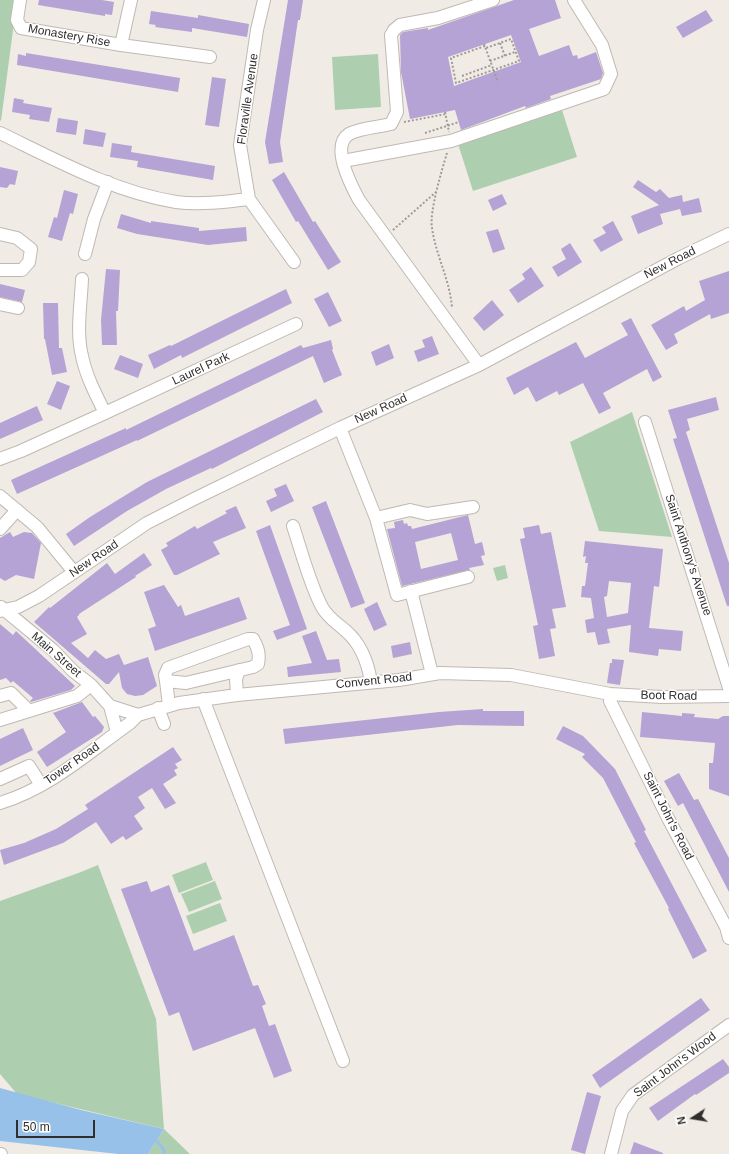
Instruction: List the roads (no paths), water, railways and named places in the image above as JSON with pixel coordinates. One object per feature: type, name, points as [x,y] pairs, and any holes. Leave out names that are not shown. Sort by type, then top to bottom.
[{"type":"street","name":"Monastery Rise","points":[[20,0],[17,20],[21,28],[121,45],[210,57]]},
{"type":"street","name":"Monastery Rise","points":[[121,45],[131,0]]},
{"type":"street","name":"Floraville Avenue","points":[[264,0],[257,30],[240,145],[249,199],[294,262]]},
{"type":"street","points":[[479,365],[359,200],[346,176],[342,149],[344,138],[351,133],[391,124],[397,112],[391,35],[394,30],[400,25],[438,18],[493,0]]},
{"type":"street","points":[[343,161],[451,141],[604,89],[611,74],[602,45],[574,0]]},
{"type":"street","points":[[0,133],[65,165],[133,192],[177,202],[222,202],[249,199]]},
{"type":"street","points":[[85,254],[94,219],[108,182]]},
{"type":"street","points":[[0,234],[17,238],[31,249],[29,262],[22,270],[0,270]]},
{"type":"street","name":"New Road","points":[[4,611],[18,607],[39,596],[147,524],[340,428],[479,365],[679,258],[729,234]]},
{"type":"street","points":[[82,279],[80,316],[82,356],[87,373],[105,413]]},
{"type":"street","points":[[0,304],[18,308]]},
{"type":"street","name":"Laurel Park","points":[[0,459],[105,413],[296,324]]},
{"type":"street","name":"Saint Anthony's Avenue","points":[[645,422],[729,688]]},
{"type":"street","points":[[340,428],[376,518],[397,595],[468,577]]},
{"type":"street","points":[[0,496],[37,527],[74,572]]},
{"type":"street","points":[[376,518],[410,510],[427,514],[473,507]]},
{"type":"street","points":[[0,529],[17,510]]},
{"type":"street","points":[[293,526],[322,607],[332,620],[347,632],[357,643],[368,665],[371,682]]},
{"type":"street","points":[[411,591],[432,674]]},
{"type":"street","name":"New Road","points":[[22,626],[23,615],[39,596]]},
{"type":"street","name":"Main Street","points":[[4,611],[53,650],[73,671],[91,685],[110,706],[117,732]]},
{"type":"street","points":[[164,724],[165,675],[168,668],[248,639],[253,639],[257,646],[259,657],[258,664],[245,669],[186,683],[166,681]]},
{"type":"street","points":[[237,695],[236,679],[239,670]]},
{"type":"street","name":"Convent Road","points":[[138,714],[203,699],[371,682],[432,674],[487,673],[511,675],[610,694]]},
{"type":"street","points":[[0,720],[78,696],[91,685]]},
{"type":"street","points":[[0,696],[11,693],[29,711]]},
{"type":"street","name":"Boot Road","points":[[610,694],[729,696]]},
{"type":"street","name":"Saint John's Road","points":[[610,694],[610,701],[665,811],[728,930]]},
{"type":"street","points":[[203,699],[343,1061]]},
{"type":"street","points":[[110,706],[138,714]]},
{"type":"street","name":"Tower Road","points":[[0,803],[41,785],[63,772],[117,732],[138,714]]},
{"type":"street","points":[[0,779],[30,766],[41,785]]},
{"type":"street","name":"Saint John's Wood","points":[[611,1154],[622,1112],[632,1095],[729,1025]]},
{"type":"water","points":[[0,1088],[81,1110],[164,1129],[148,1154],[118,1154],[0,1141]]},
{"type":"waterway","points":[[157,1141],[164,1150],[164,1154]]}]
